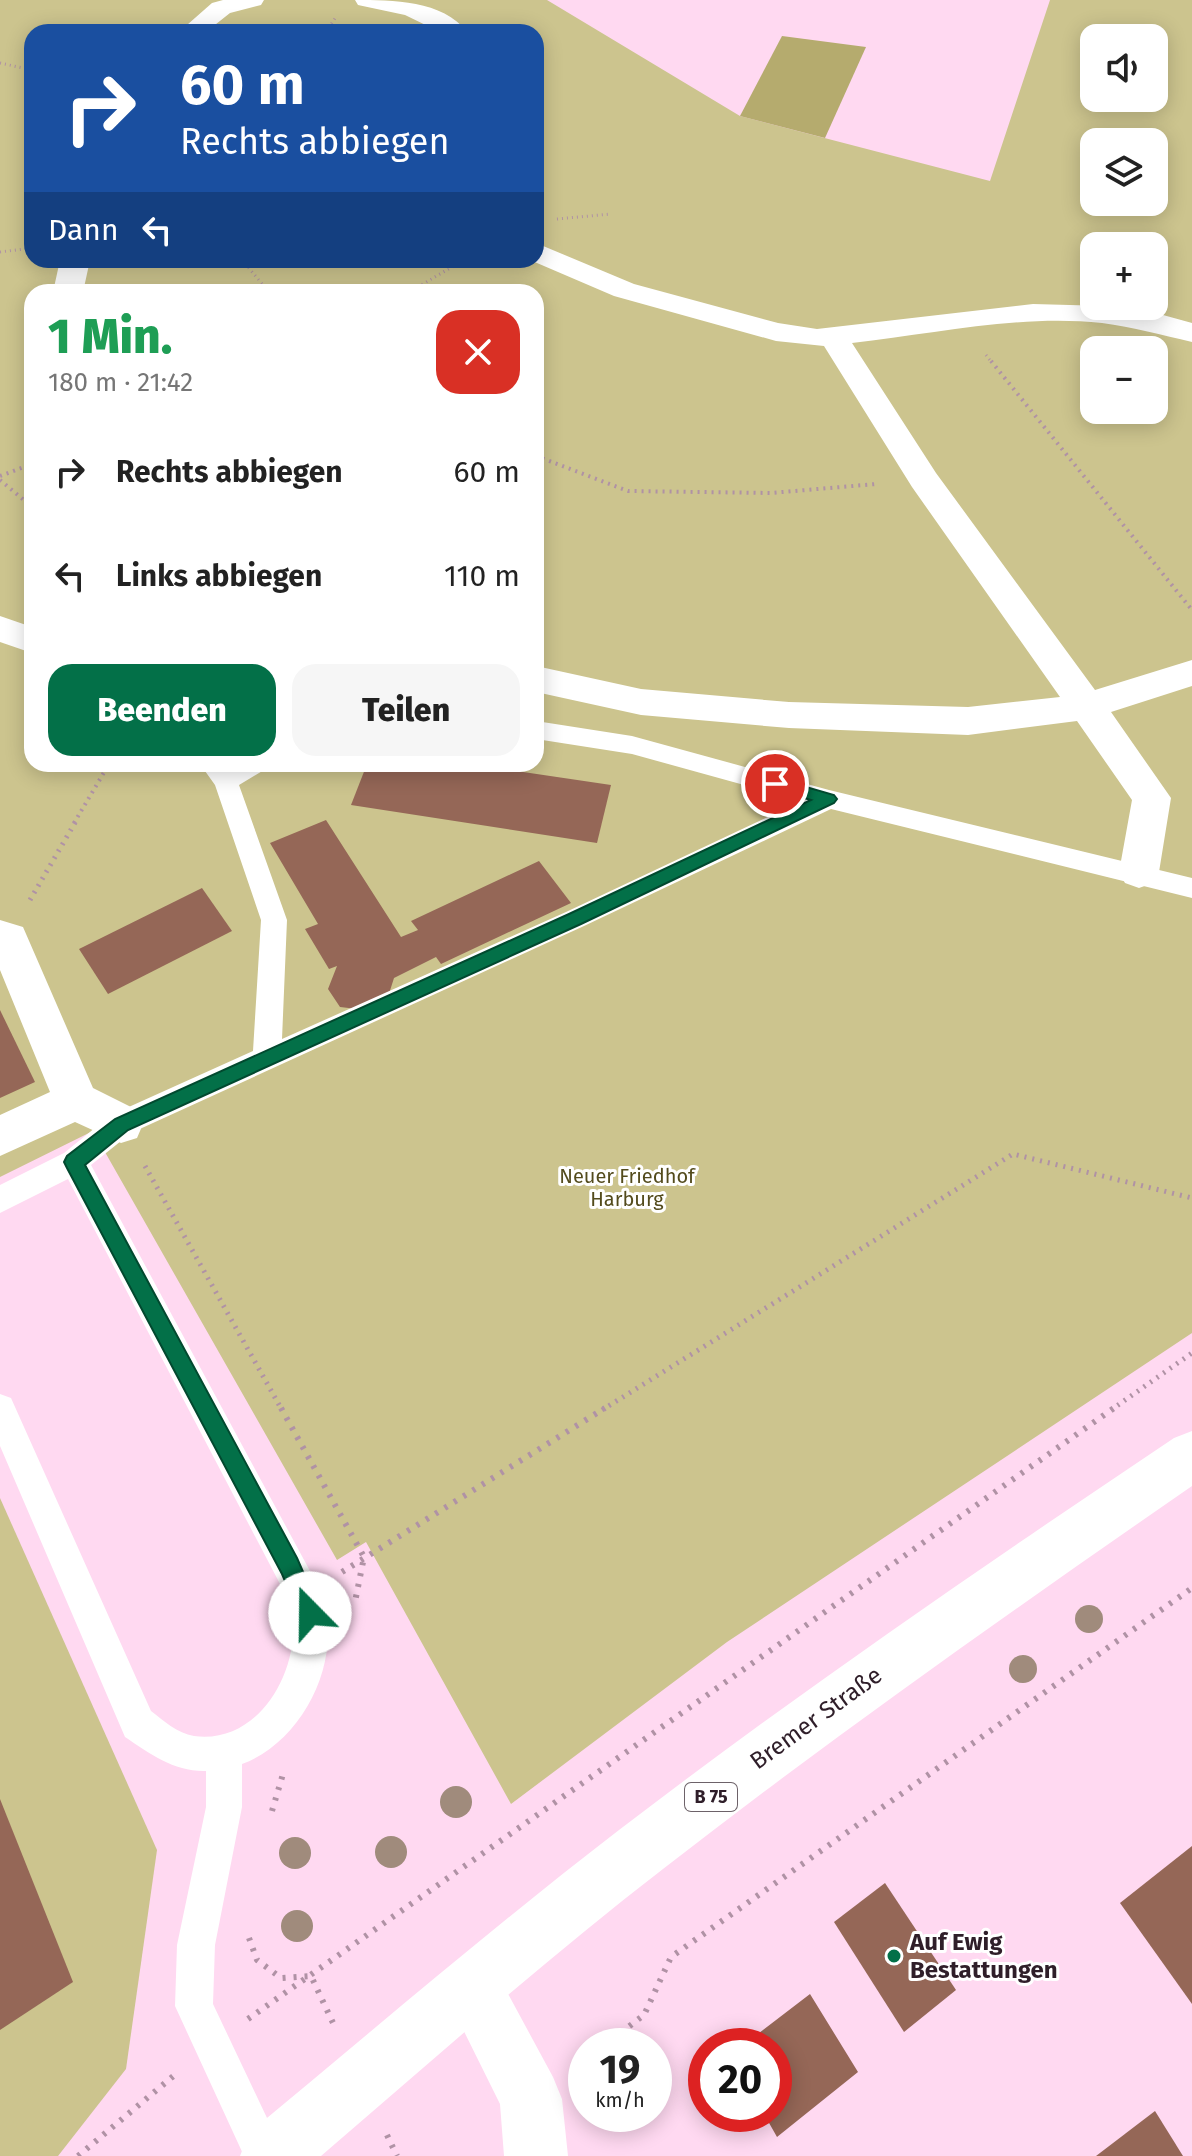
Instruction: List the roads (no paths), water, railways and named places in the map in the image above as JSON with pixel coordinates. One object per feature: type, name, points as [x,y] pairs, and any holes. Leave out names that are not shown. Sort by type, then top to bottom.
[{"type":"street","points":[[201,24],[221,8],[252,0]]},
{"type":"street","points":[[367,0],[414,10],[447,24]]},
{"type":"street","points":[[544,255],[624,290],[776,332],[817,338],[1033,313],[1100,314],[1163,324],[1192,333]]},
{"type":"street","points":[[833,337],[924,480],[1152,798],[1139,872]]},
{"type":"street","points":[[0,628],[24,638]]},
{"type":"street","points":[[544,681],[641,702],[789,715],[968,721],[1085,707],[1192,673]]},
{"type":"street","points":[[4,938],[76,1101],[121,1124]]},
{"type":"street","points":[[0,1136],[76,1101]]},
{"type":"street","name":"Bremer Straße","points":[[272,2156],[563,1910],[780,1744],[956,1615],[1192,1456]]},
{"type":"street","points":[[472,1987],[531,2099],[536,2156]]},
{"type":"lane","points":[[544,731],[632,745],[829,799],[1139,872],[1192,888]]},
{"type":"lane","points":[[219,773],[274,920],[267,1057]]},
{"type":"lane","points":[[0,1200],[74,1162],[121,1124],[575,919],[829,799]]},
{"type":"lane","points":[[0,1409],[138,1724],[153,1739],[171,1749],[188,1753],[224,1751],[250,1744],[268,1733],[287,1712],[307,1661],[311,1632],[305,1598],[74,1162]]},
{"type":"lane","points":[[224,1751],[224,1807],[196,1945],[194,2006],[265,2156]]},
{"type":"place","name":"Auf Ewig Bestattungen","points":[[894,1956]]},
{"type":"park label","name":"Neuer Friedhof Harburg","points":[[627,1188]]}]
